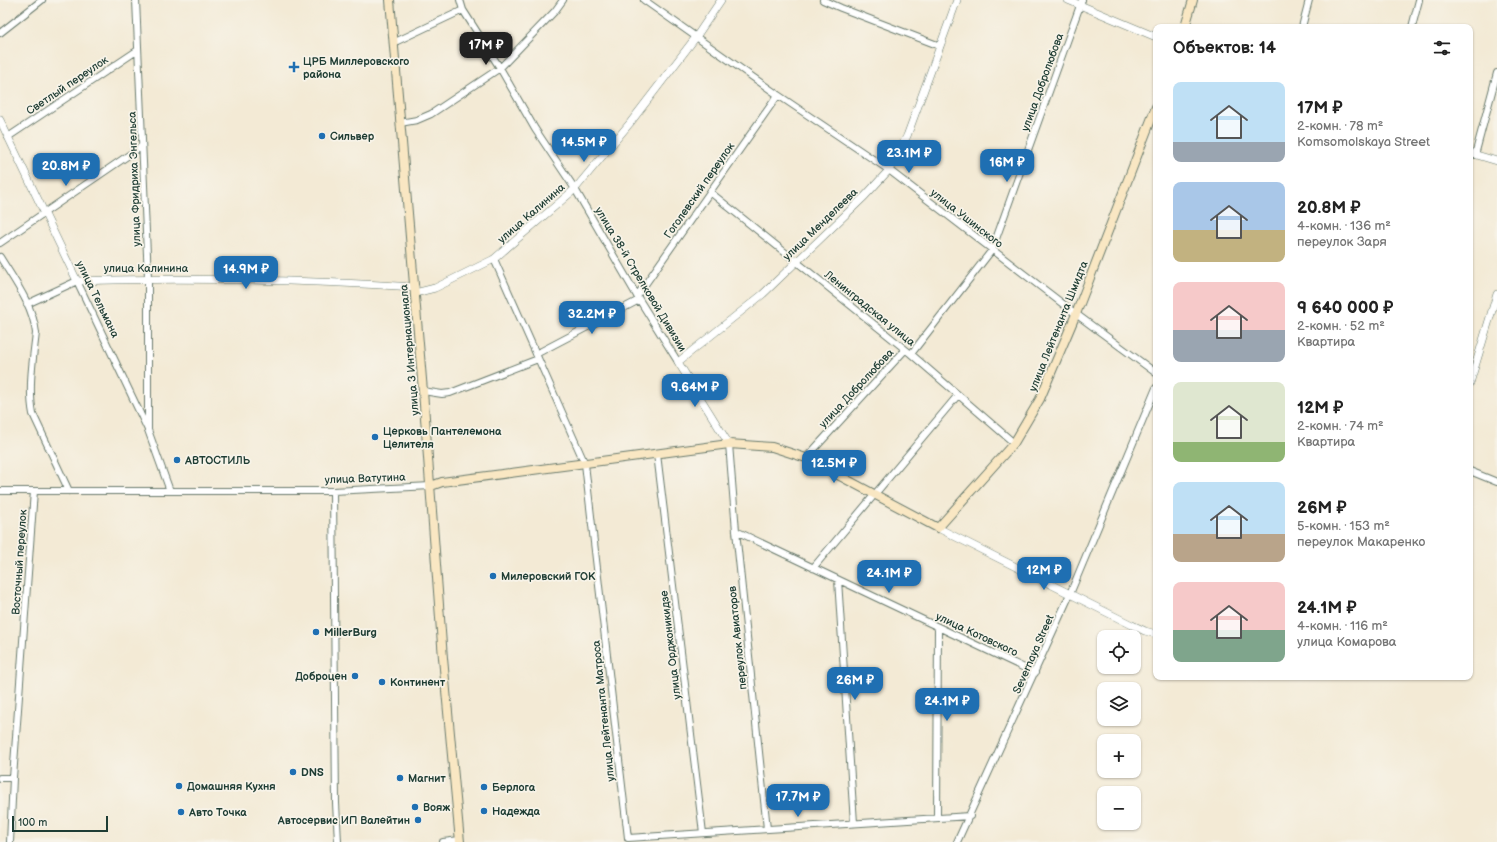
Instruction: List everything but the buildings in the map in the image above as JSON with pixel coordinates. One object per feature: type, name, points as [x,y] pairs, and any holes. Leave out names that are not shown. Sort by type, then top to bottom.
[{"type":"main road","name":"улица 3 Интернационала","points":[[390,0],[415,290],[443,658],[460,841]]},
{"type":"main road","points":[[1186,24],[1193,0]]},
{"type":"main road","name":"улица Лейтенанта Шмидта","points":[[938,528],[1014,443],[1040,399],[1076,314],[1153,115]]},
{"type":"main road","points":[[729,444],[772,447],[806,458],[938,528]]},
{"type":"main road","name":"улица Ватутина","points":[[430,486],[442,482],[729,444]]},
{"type":"street","points":[[0,34],[42,0]]},
{"type":"street","name":"улица Фридриха Энгельса","points":[[136,0],[148,278],[148,430]]},
{"type":"street","name":"улица 38-й Стрелковой Дивизии","points":[[460,0],[463,10],[500,68],[535,129],[574,189],[638,298],[729,444]]},
{"type":"street","points":[[400,123],[417,120],[431,114],[500,68],[555,11],[563,0]]},
{"type":"street","name":"улица Ушинского","points":[[644,0],[778,95],[889,170],[1153,372]]},
{"type":"street","name":"улица Калинина","points":[[27,304],[77,281],[148,278],[329,282],[415,290],[435,288],[494,259],[574,189],[630,123],[696,37],[721,0]]},
{"type":"street","points":[[822,0],[940,46]]},
{"type":"street","name":"улица Менделеева","points":[[678,362],[763,294],[865,196],[889,170],[907,136],[957,0]]},
{"type":"street","points":[[1068,0],[1081,3],[1153,36]]},
{"type":"street","points":[[1303,24],[1309,0]]},
{"type":"street","points":[[1413,24],[1419,0]]},
{"type":"street","name":"улица Добролюбова","points":[[911,354],[992,250],[1081,3]]},
{"type":"street","points":[[393,43],[463,10]]},
{"type":"street","name":"Светлый переулок","points":[[8,137],[138,50]]},
{"type":"street","points":[[1497,73],[1473,154],[1497,161]]},
{"type":"street","name":"Гоголевский переулок","points":[[423,391],[442,394],[450,393],[537,356],[638,298],[778,95]]},
{"type":"street","name":"улица Тельмана","points":[[0,120],[148,430],[170,491]]},
{"type":"street","points":[[0,243],[142,146]]},
{"type":"street","name":"Ленинградская улица","points":[[710,192],[911,354],[1014,443]]},
{"type":"street","points":[[0,256],[27,304],[35,324],[36,333],[31,391],[33,414],[69,491]]},
{"type":"street","name":"улица Лейтенанта Матроса","points":[[494,259],[586,464],[628,838],[970,816]]},
{"type":"street","points":[[1473,374],[1496,304],[1497,294]]},
{"type":"street","name":"улица Добролюбова","points":[[806,458],[905,350]]},
{"type":"street","points":[[813,568],[958,395]]},
{"type":"street","name":"Severnaya Street","points":[[957,842],[1070,594],[1153,395]]},
{"type":"street","name":"переулок Авиаторов","points":[[729,444],[736,531],[766,829]]},
{"type":"street","name":"улица Орджоникидзе","points":[[657,454],[703,833]]},
{"type":"street","points":[[1473,472],[1497,482]]},
{"type":"street","name":"улица Ватутина","points":[[0,491],[333,491],[430,486]]},
{"type":"street","name":"Восточный переулок","points":[[10,842],[13,778],[34,491]]},
{"type":"street","points":[[333,491],[336,803],[338,842]]},
{"type":"street","points":[[938,528],[1132,625],[1153,633]]},
{"type":"street","name":"улица Котовского","points":[[736,531],[1035,673]]},
{"type":"street","points":[[838,580],[854,823]]},
{"type":"street","points":[[938,627],[938,818]]},
{"type":"street","points":[[0,778],[13,778]]},
{"type":"street","points":[[443,842],[460,841]]},
{"type":"place","name":"ЦРБ Миллеровского района","points":[[294,67]]},
{"type":"place","name":"Сильвер","points":[[322,136]]},
{"type":"place","name":"Церковь Пантелемона Целителя","points":[[375,437]]},
{"type":"place","name":"АВТОСТИЛЬ","points":[[177,460]]},
{"type":"place","name":"Милеровский ГОК","points":[[493,576]]},
{"type":"place","name":"MillerBurg","points":[[316,632]]},
{"type":"place","name":"Доброцен","points":[[355,676]]},
{"type":"place","name":"Континент","points":[[382,682]]},
{"type":"place","name":"DNS","points":[[293,772]]},
{"type":"place","name":"Магнит","points":[[400,778]]},
{"type":"place","name":"Домашняя Кухня","points":[[179,786]]},
{"type":"place","name":"Берлога","points":[[484,787]]},
{"type":"place","name":"Вояж","points":[[415,807]]},
{"type":"place","name":"Надежда","points":[[484,811]]},
{"type":"place","name":"Авто Точка","points":[[181,812]]},
{"type":"place","name":"Автосервис ИП Валейтин","points":[[418,820]]}]
